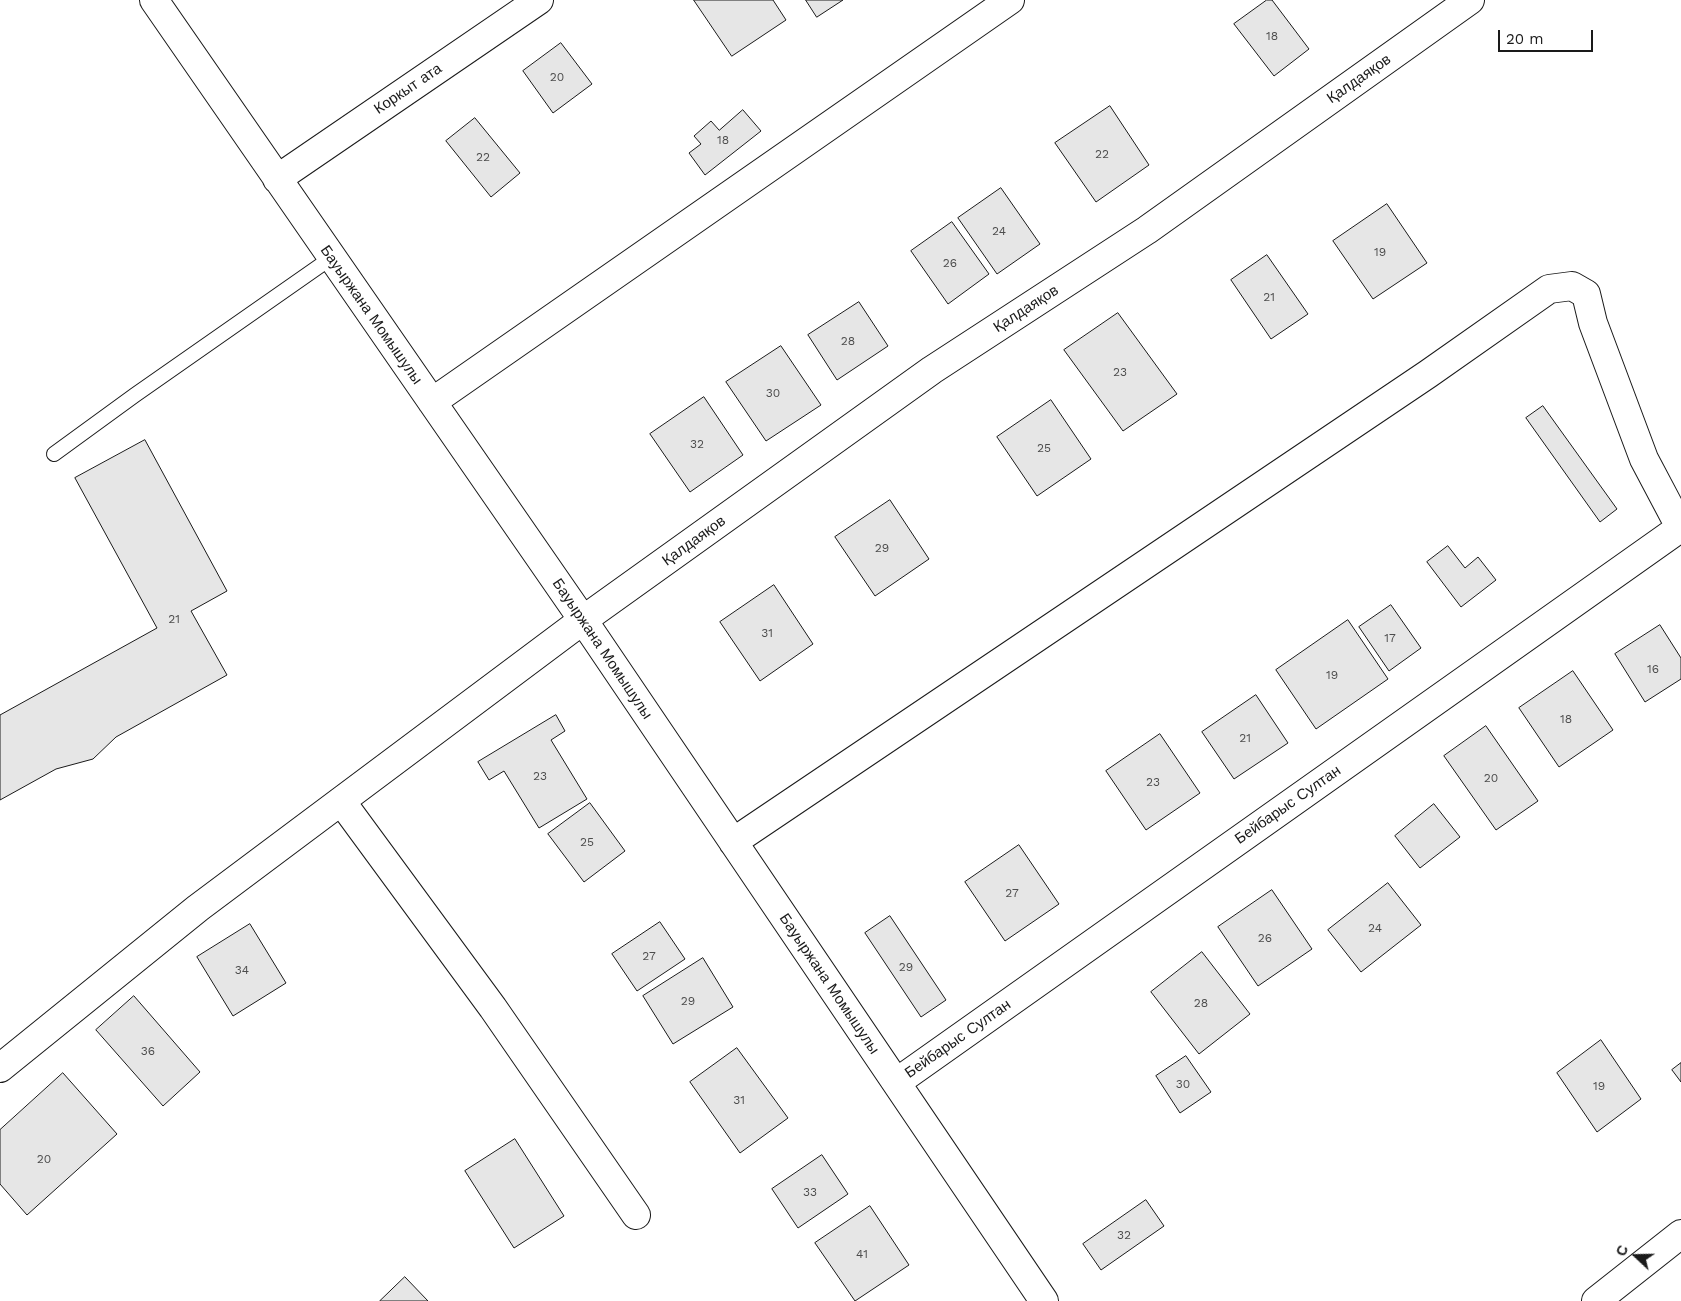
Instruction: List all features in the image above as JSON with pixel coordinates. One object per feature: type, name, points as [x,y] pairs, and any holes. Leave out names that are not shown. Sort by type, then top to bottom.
[{"type":"street","name":"Бауыржана Момышулы","points":[[154,0],[583,620],[1044,1301]]},
{"type":"street","name":"Коркыт ата","points":[[277,179],[539,0]]},
{"type":"street","points":[[432,402],[1010,0]]},
{"type":"street","name":"Қалдаяқов","points":[[0,1068],[198,908],[583,620],[932,370],[1147,230],[1470,0]]},
{"type":"street","points":[[733,842],[1428,374],[1549,289],[1572,286],[1586,294],[1593,323],[1644,459],[1680,528]]},
{"type":"street","name":"Бейбарыс Султан","points":[[897,1082],[1680,528]]},
{"type":"street","points":[[341,801],[493,1008],[636,1215]]},
{"type":"street","points":[[1596,1301],[1681,1234]]},
{"type":"lane","points":[[54,454],[331,258]]},
{"type":"building","points":[[694,0],[773,0],[786,20],[732,56]]},
{"type":"building","points":[[806,0],[843,0],[817,17]]},
{"type":"building","points":[[1267,0],[1272,0],[1309,49],[1274,76],[1234,24]]},
{"type":"building","points":[[561,43],[592,84],[553,113],[523,71]]},
{"type":"building","points":[[1110,106],[1149,165],[1096,202],[1055,143]]},
{"type":"building","points":[[743,110],[761,131],[705,175],[689,153],[701,144],[694,136],[711,121],[719,130]]},
{"type":"building","points":[[475,118],[520,173],[491,197],[446,141]]},
{"type":"building","points":[[1001,188],[1040,244],[997,274],[958,218]]},
{"type":"building","points":[[1387,204],[1427,263],[1373,299],[1333,241]]},
{"type":"building","points":[[952,222],[989,274],[948,304],[911,251]]},
{"type":"building","points":[[1267,255],[1308,314],[1271,339],[1231,280]]},
{"type":"building","points":[[859,302],[888,346],[837,380],[808,335]]},
{"type":"building","points":[[1118,313],[1177,394],[1123,431],[1064,350]]},
{"type":"building","points":[[781,346],[821,405],[766,441],[726,382]]},
{"type":"building","points":[[704,397],[743,455],[690,492],[650,434]]},
{"type":"building","points":[[1051,400],[1091,459],[1037,496],[997,437]]},
{"type":"building","points":[[1543,406],[1617,509],[1600,522],[1526,418]]},
{"type":"building","points":[[145,440],[227,591],[191,611],[227,675],[116,737],[93,759],[56,769],[0,800],[0,715],[157,628],[75,478]]},
{"type":"building","points":[[890,500],[929,559],[875,596],[835,537]]},
{"type":"building","points":[[1448,546],[1465,568],[1478,557],[1496,580],[1461,607],[1427,562]]},
{"type":"building","points":[[774,585],[813,644],[760,681],[720,622]]},
{"type":"building","points":[[1391,605],[1421,648],[1389,671],[1359,627]]},
{"type":"building","points":[[1348,620],[1388,679],[1316,729],[1276,670]]},
{"type":"building","points":[[1660,625],[1681,658],[1681,679],[1645,702],[1615,654]]},
{"type":"building","points":[[1573,671],[1613,730],[1559,767],[1519,708]]},
{"type":"building","points":[[1256,695],[1288,743],[1234,779],[1202,732]]},
{"type":"building","points":[[556,715],[565,731],[551,740],[587,799],[539,828],[504,771],[489,780],[478,762]]},
{"type":"building","points":[[1486,726],[1538,801],[1496,830],[1444,756]]},
{"type":"building","points":[[1160,734],[1200,793],[1146,830],[1106,771]]},
{"type":"building","points":[[590,803],[625,851],[584,882],[548,834]]},
{"type":"building","points":[[1434,804],[1460,837],[1420,868],[1395,836]]},
{"type":"building","points":[[1019,845],[1059,904],[1005,941],[965,882]]},
{"type":"building","points":[[1388,883],[1421,925],[1361,972],[1328,930]]},
{"type":"building","points":[[1272,890],[1312,949],[1258,986],[1218,927]]},
{"type":"building","points":[[890,916],[946,1000],[921,1017],[865,933]]},
{"type":"building","points":[[660,922],[685,959],[637,991],[612,954]]},
{"type":"building","points":[[250,924],[286,983],[233,1016],[197,957]]},
{"type":"building","points":[[1202,952],[1250,1014],[1199,1054],[1151,992]]},
{"type":"building","points":[[703,958],[733,1007],[673,1044],[643,996]]},
{"type":"building","points":[[134,996],[200,1072],[163,1106],[96,1030]]},
{"type":"building","points":[[1601,1040],[1641,1099],[1597,1132],[1557,1073]]},
{"type":"building","points":[[737,1048],[788,1118],[740,1153],[690,1082]]},
{"type":"building","points":[[1186,1056],[1211,1092],[1180,1113],[1156,1076]]},
{"type":"building","points":[[1681,1063],[1681,1082],[1672,1070]]},
{"type":"building","points":[[63,1073],[117,1134],[27,1215],[0,1184],[0,1130]]},
{"type":"building","points":[[515,1139],[564,1216],[514,1248],[465,1171]]},
{"type":"building","points":[[822,1155],[848,1194],[798,1228],[772,1189]]},
{"type":"building","points":[[1146,1200],[1164,1226],[1101,1270],[1083,1244]]},
{"type":"building","points":[[870,1206],[909,1265],[855,1301],[815,1243]]},
{"type":"building","points":[[405,1277],[428,1301],[380,1301]]}]
